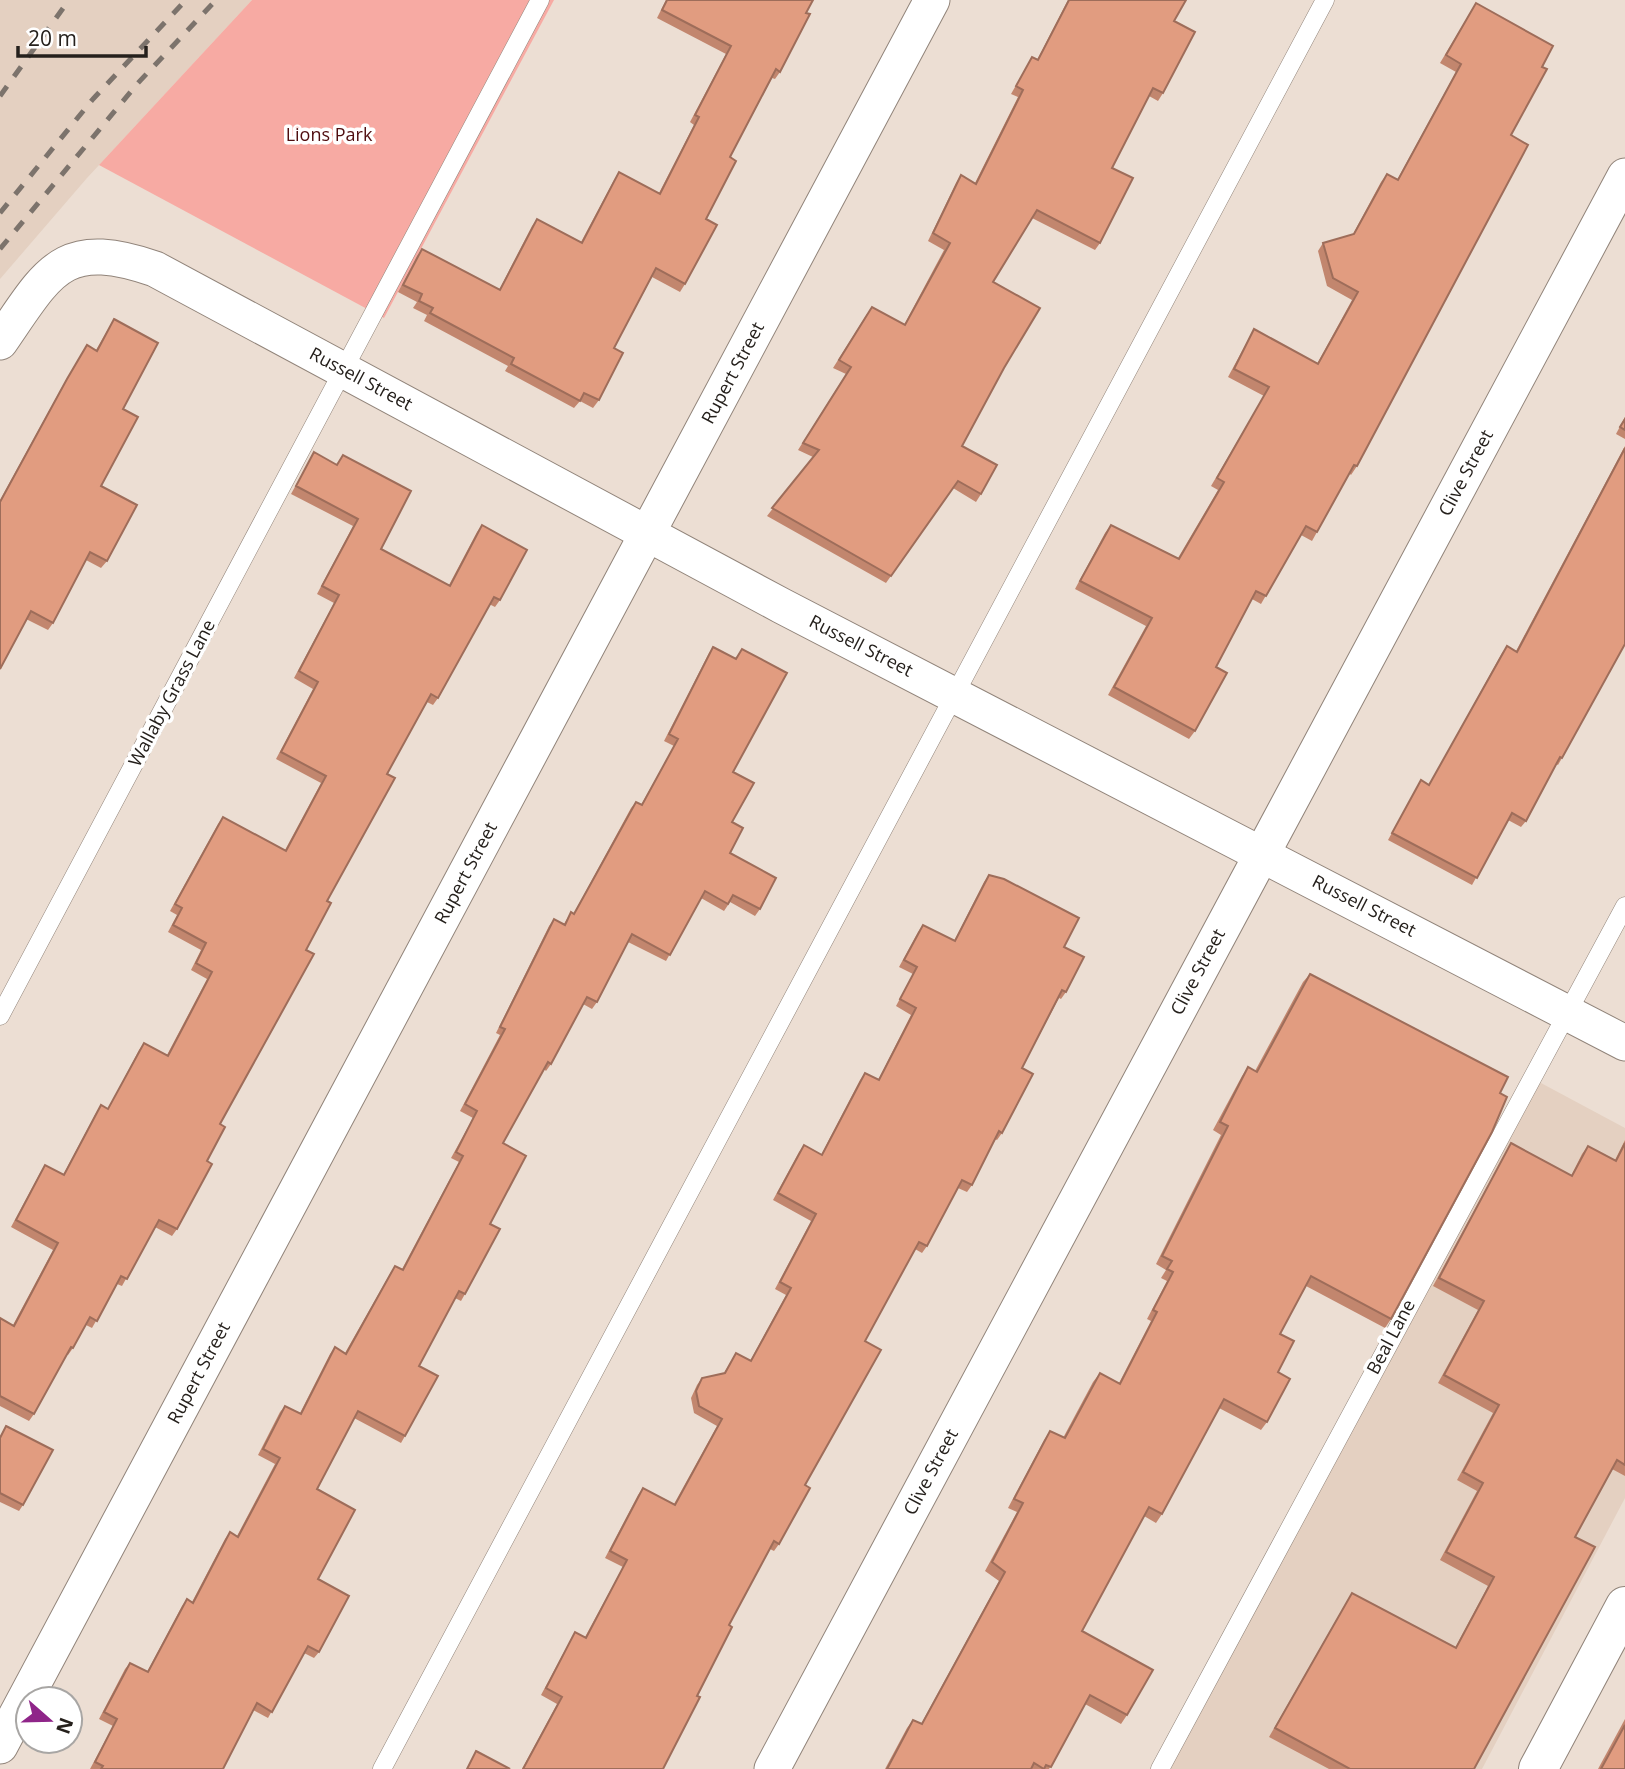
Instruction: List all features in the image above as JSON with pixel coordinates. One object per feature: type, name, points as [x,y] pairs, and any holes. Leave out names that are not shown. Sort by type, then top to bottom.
[{"type":"street","name":"Rupert Street","points":[[0,1746],[932,0]]},
{"type":"street","name":"Clive Street","points":[[772,1769],[1625,176]]},
{"type":"street","name":"Russell Street","points":[[0,342],[46,278],[69,262],[96,255],[155,269],[648,534],[1625,1043]]},
{"type":"street","points":[[1538,1769],[1624,1608]]},
{"type":"lane","name":"Wallaby Grass Lane","points":[[0,1016],[540,0]]},
{"type":"lane","points":[[382,1769],[1325,0]]},
{"type":"lane","name":"Beal Lane","points":[[1160,1769],[1625,906]]},
{"type":"shaded area","points":[[0,0],[252,0],[87,178],[0,279]]},
{"type":"shaded area","points":[[1526,1075],[1625,1128],[1625,1498],[1482,1769],[1152,1769]]},
{"type":"green space","name":"Lions Park","points":[[252,0],[554,0],[384,318],[99,165]]},
{"type":"building","points":[[667,0],[813,0],[806,13],[810,14],[780,72],[776,69],[730,157],[736,161],[706,219],[717,225],[685,284],[656,268],[614,348],[623,353],[599,400],[584,393],[580,401],[511,364],[514,358],[430,313],[433,308],[419,301],[422,294],[403,285],[422,249],[500,290],[537,219],[582,243],[619,172],[660,194],[699,117],[695,115],[731,46],[662,10]]},
{"type":"building","points":[[1069,0],[1186,0],[1174,21],[1195,32],[1163,93],[1153,88],[1112,168],[1133,178],[1100,243],[1037,210],[993,282],[1040,308],[962,446],[997,465],[981,494],[958,481],[891,576],[772,508],[819,450],[803,443],[851,367],[839,360],[872,307],[905,325],[950,243],[933,233],[961,175],[976,184],[1023,90],[1016,86],[1032,57],[1038,60]]},
{"type":"building","points":[[1476,3],[1553,46],[1542,67],[1547,69],[1511,135],[1528,145],[1357,466],[1354,465],[1317,532],[1306,526],[1266,596],[1256,591],[1216,667],[1227,673],[1195,731],[1114,687],[1152,618],[1080,581],[1111,525],[1179,559],[1224,482],[1217,478],[1269,387],[1234,369],[1254,329],[1318,364],[1358,292],[1333,278],[1323,243],[1354,234],[1387,174],[1398,180],[1461,64],[1446,55]]},
{"type":"building","points":[[114,319],[158,343],[123,409],[138,417],[101,486],[137,505],[107,561],[90,552],[53,623],[31,611],[0,669],[0,502],[87,345],[97,351]]},
{"type":"building","points":[[1625,448],[1625,644],[1526,821],[1512,813],[1477,878],[1392,833],[1421,780],[1429,785],[1507,646],[1517,652]]},
{"type":"building","points":[[314,452],[337,465],[343,455],[411,491],[381,549],[450,586],[482,525],[527,550],[500,600],[494,597],[438,698],[431,694],[387,774],[395,778],[327,901],[331,903],[306,950],[314,954],[220,1124],[225,1127],[207,1161],[212,1164],[177,1229],[159,1220],[127,1279],[121,1276],[97,1321],[90,1317],[34,1414],[0,1396],[0,1318],[14,1326],[58,1243],[16,1220],[45,1165],[64,1175],[101,1105],[108,1109],[144,1043],[168,1056],[212,972],[196,963],[206,943],[173,925],[182,908],[175,904],[223,817],[286,851],[326,776],[281,752],[318,682],[299,671],[339,595],[322,586],[358,519],[296,486]]},
{"type":"building","points":[[713,647],[736,659],[742,649],[787,673],[733,772],[754,783],[732,822],[743,828],[730,853],[776,878],[760,909],[733,895],[728,904],[705,891],[670,955],[632,934],[597,1002],[587,997],[551,1064],[548,1062],[503,1143],[526,1156],[490,1224],[500,1229],[465,1294],[459,1291],[419,1366],[438,1376],[405,1436],[358,1411],[317,1489],[355,1510],[318,1579],[349,1596],[319,1652],[308,1646],[272,1712],[257,1703],[223,1769],[101,1769],[103,1766],[95,1762],[117,1719],[104,1712],[130,1663],[148,1672],[187,1599],[193,1603],[230,1532],[238,1537],[280,1458],[263,1449],[285,1406],[301,1414],[335,1347],[346,1354],[395,1266],[403,1270],[463,1156],[456,1152],[477,1111],[465,1104],[505,1029],[500,1027],[554,919],[565,925],[571,912],[574,914],[636,802],[642,805],[678,739],[669,734]]},
{"type":"building","points":[[989,875],[1004,879],[1079,918],[1064,947],[1084,957],[1066,992],[1062,990],[1022,1068],[1033,1074],[1002,1133],[999,1131],[972,1185],[962,1180],[927,1246],[919,1242],[865,1341],[881,1350],[805,1485],[810,1488],[779,1544],[774,1541],[729,1625],[732,1627],[697,1696],[700,1697],[663,1769],[523,1769],[562,1697],[546,1688],[575,1632],[586,1638],[627,1560],[610,1551],[643,1488],[675,1505],[722,1419],[699,1406],[696,1391],[702,1378],[725,1373],[736,1353],[751,1361],[791,1288],[780,1282],[816,1214],[778,1193],[804,1145],[822,1155],[865,1073],[879,1080],[916,1008],[900,999],[917,967],[904,960],[923,925],[955,941]]},
{"type":"building","points":[[1310,974],[1508,1077],[1500,1093],[1507,1097],[1492,1132],[1391,1319],[1311,1276],[1280,1334],[1294,1341],[1278,1372],[1290,1379],[1267,1422],[1224,1399],[1162,1514],[1149,1507],[1082,1631],[1153,1670],[1127,1715],[1090,1695],[1051,1767],[1046,1765],[1044,1769],[1034,1763],[1031,1769],[887,1769],[913,1720],[922,1724],[1005,1572],[992,1562],[1023,1503],[1014,1499],[1050,1431],[1065,1438],[1100,1373],[1120,1384],[1157,1312],[1153,1310],[1173,1272],[1167,1269],[1172,1261],[1162,1256],[1228,1126],[1220,1122],[1248,1067],[1257,1072]]},
{"type":"building","points":[[1511,1143],[1572,1176],[1588,1146],[1616,1161],[1625,1143],[1625,1465],[1617,1460],[1575,1537],[1595,1547],[1474,1769],[1350,1769],[1275,1728],[1352,1593],[1456,1648],[1494,1577],[1446,1552],[1483,1483],[1463,1472],[1499,1405],[1444,1375],[1484,1301],[1439,1278]]},
{"type":"building","points":[[6,1426],[53,1450],[23,1505],[0,1493],[0,1438]]},
{"type":"building","points":[[1625,1725],[1625,1769],[1601,1769]]},
{"type":"building","points":[[476,1751],[510,1769],[467,1769]]},
{"type":"railway","points":[[0,96],[69,0]]},
{"type":"railway","points":[[0,213],[93,99],[186,0]]},
{"type":"railway","points":[[0,249],[138,83],[216,0]]}]
